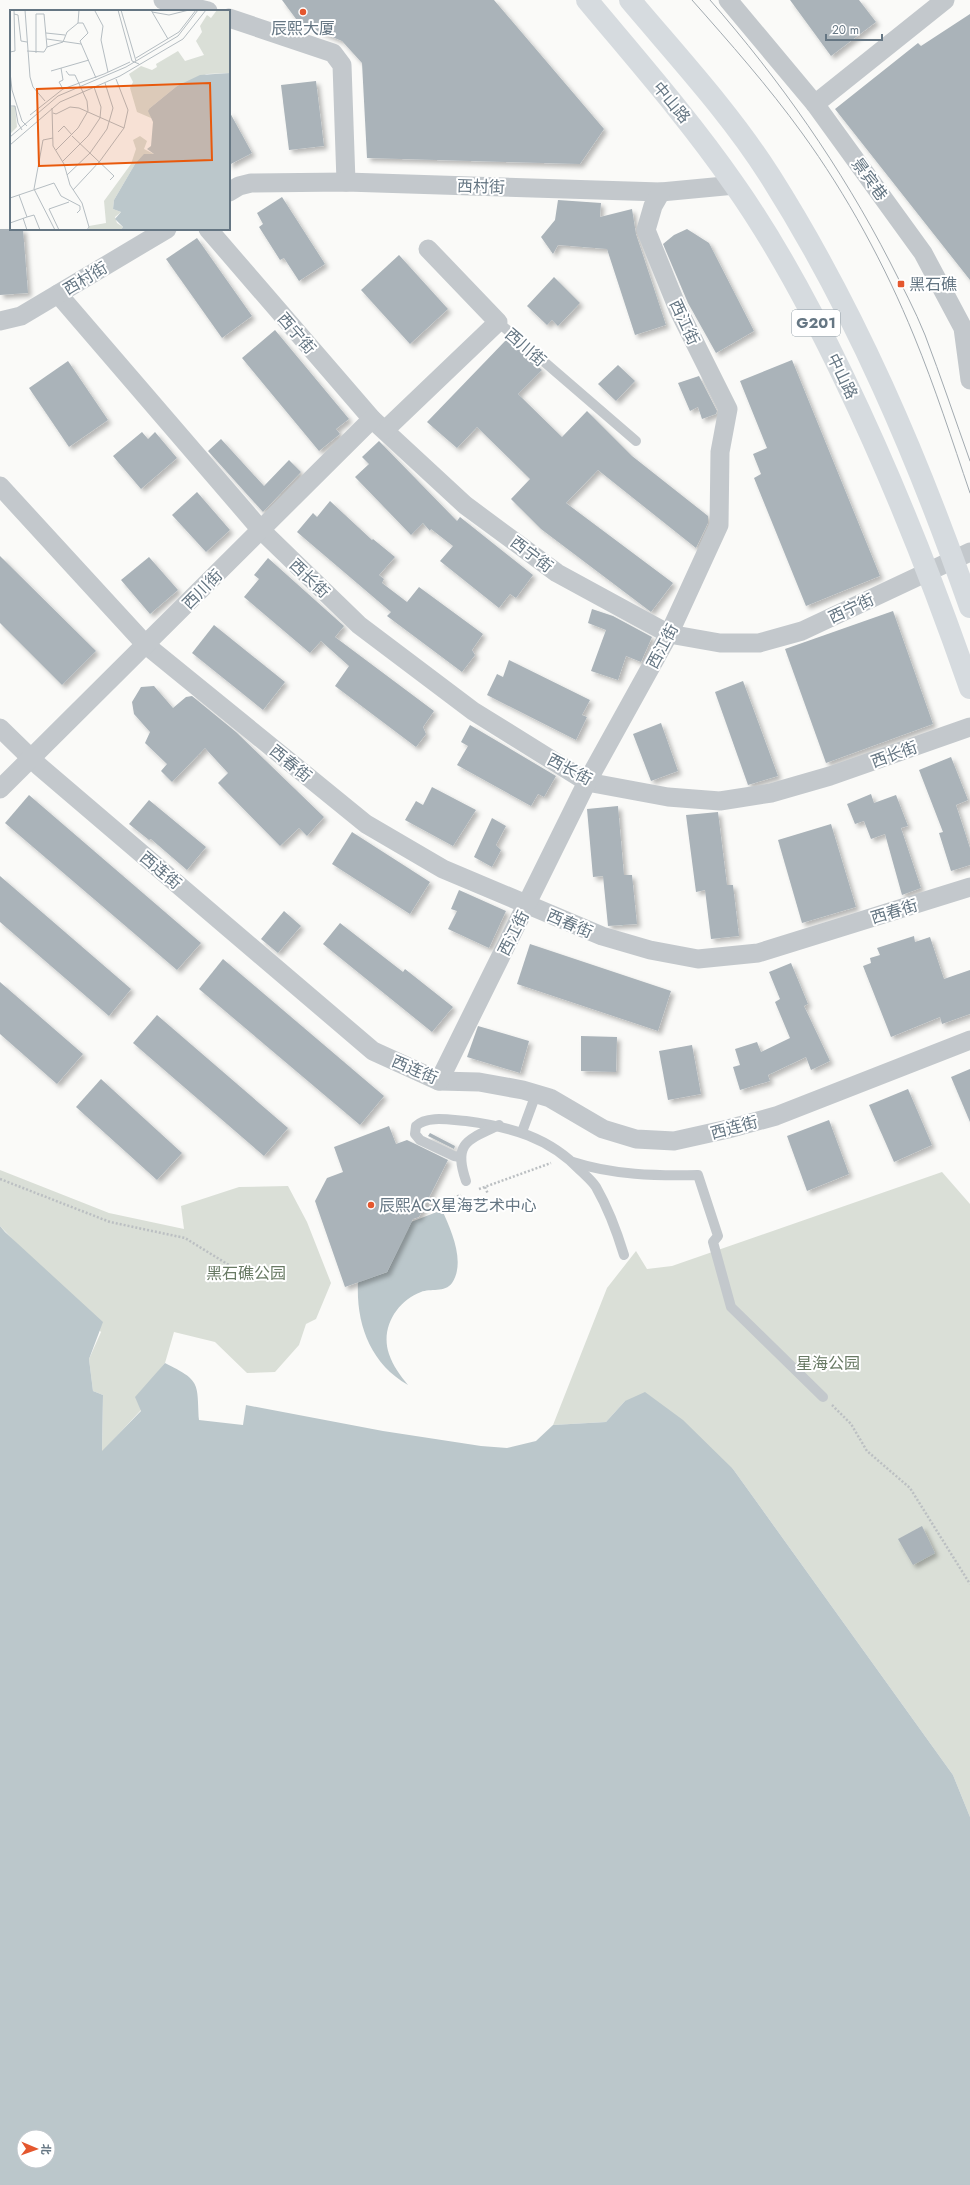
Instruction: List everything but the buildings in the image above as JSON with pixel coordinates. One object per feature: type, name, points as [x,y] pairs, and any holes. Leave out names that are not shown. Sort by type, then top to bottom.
[{"type":"highway","name":"中山路","points":[[587,0],[699,135],[735,185],[801,292],[875,443],[929,571],[970,688]]},
{"type":"highway","name":"中山路","points":[[630,0],[729,119],[770,175],[802,230],[862,343],[961,556],[970,607]]},
{"type":"street","points":[[163,0],[204,10]]},
{"type":"street","name":"景宾巷","points":[[728,0],[815,104],[924,253],[966,328],[970,380]]},
{"type":"street","points":[[815,104],[945,0]]},
{"type":"street","points":[[230,18],[334,53],[342,66],[346,182]]},
{"type":"street","name":"西村街","points":[[230,191],[239,186],[251,183],[346,182],[661,192],[735,185]]},
{"type":"street","name":"西江街","points":[[439,1081],[587,782],[669,634],[719,525],[720,452],[728,409],[678,309],[646,230],[653,206],[661,192]]},
{"type":"street","name":"西村街","points":[[0,321],[21,316],[165,230]]},
{"type":"street","name":"西宁街","points":[[209,230],[378,425],[465,505],[557,573],[669,634],[720,643],[759,643],[802,631],[961,556]]},
{"type":"street","points":[[428,249],[498,322]]},
{"type":"street","name":"西长街","points":[[58,294],[261,530],[359,625],[473,711],[587,782],[668,796],[720,801],[771,793],[830,776],[970,726]]},
{"type":"street","name":"西川街","points":[[0,789],[261,530],[378,425],[498,322]]},
{"type":"street","name":"西春街","points":[[0,486],[146,645],[366,824],[443,869],[602,936],[650,950],[698,959],[758,953],[970,887]]},
{"type":"street","name":"西连街","points":[[0,728],[31,758],[373,1051],[439,1081],[479,1082],[536,1094],[550,1098],[603,1129],[636,1139],[674,1141],[728,1130],[776,1116],[970,1040]]},
{"type":"lane","name":"西川街","points":[[498,322],[636,441]]},
{"type":"lane","points":[[522,1132],[536,1094]]},
{"type":"lane","points":[[460,1157],[454,1156],[420,1140],[415,1134],[416,1126],[420,1121],[432,1119],[499,1125],[522,1132],[551,1146],[570,1160],[595,1186],[617,1232],[624,1255]]},
{"type":"lane","points":[[466,1181],[460,1157],[464,1147],[473,1137],[499,1125]]},
{"type":"lane","points":[[570,1160],[603,1170],[660,1176],[698,1175],[718,1236],[713,1242],[731,1307],[823,1397]]},
{"type":"path","points":[[478,1189],[570,1160]]},
{"type":"path","points":[[0,1179],[110,1222],[185,1238],[237,1270]]},
{"type":"path","points":[[485,1187],[488,1194]]},
{"type":"path","points":[[423,1208],[464,1194]]},
{"type":"path","points":[[823,1397],[851,1424],[866,1451],[910,1488],[970,1584]]},
{"type":"green space","name":"黑石礁公园","points":[[0,1170],[109,1213],[184,1229],[181,1206],[239,1187],[288,1186],[307,1222],[331,1283],[316,1319],[306,1324],[299,1345],[275,1372],[247,1373],[215,1342],[174,1332],[165,1363],[153,1378],[141,1410],[102,1452],[103,1395],[93,1391],[89,1359],[101,1332],[0,1226]]},
{"type":"green space","name":"星海公园","points":[[942,1172],[970,1204],[970,1817],[953,1775],[733,1469],[625,1401],[606,1422],[553,1425],[607,1288],[636,1251],[647,1269],[672,1266]]},
{"type":"shaded area","points":[[442,1210],[456,1246],[458,1266],[456,1275],[449,1286],[441,1289],[421,1292],[412,1296],[405,1302],[393,1317],[389,1325],[387,1335],[389,1354],[397,1370],[408,1385],[384,1366],[368,1341],[360,1313],[358,1282],[387,1272],[411,1222]]},
{"type":"shaded area","points":[[0,1226],[103,1322],[89,1359],[93,1391],[103,1395],[102,1451],[141,1411],[135,1397],[165,1363],[185,1374],[195,1384],[198,1398],[199,1420],[243,1425],[246,1405],[383,1431],[481,1446],[507,1448],[536,1441],[553,1425],[606,1422],[625,1401],[645,1392],[683,1420],[733,1469],[953,1775],[970,1817],[970,2185],[0,2185]]},
{"type":"tram line","points":[[692,0],[776,98],[819,157],[850,206],[878,257],[903,309],[922,355],[970,493]]},
{"type":"tram line","points":[[710,0],[761,61],[808,125],[830,158],[871,227],[904,289],[925,335],[970,461]]},
{"type":"place","name":"辰熙大厦","points":[[303,12]]},
{"type":"place","name":"黑石礁","points":[[901,284]]},
{"type":"place","name":"辰熙ACX星海艺术中心","points":[[371,1205]]}]
